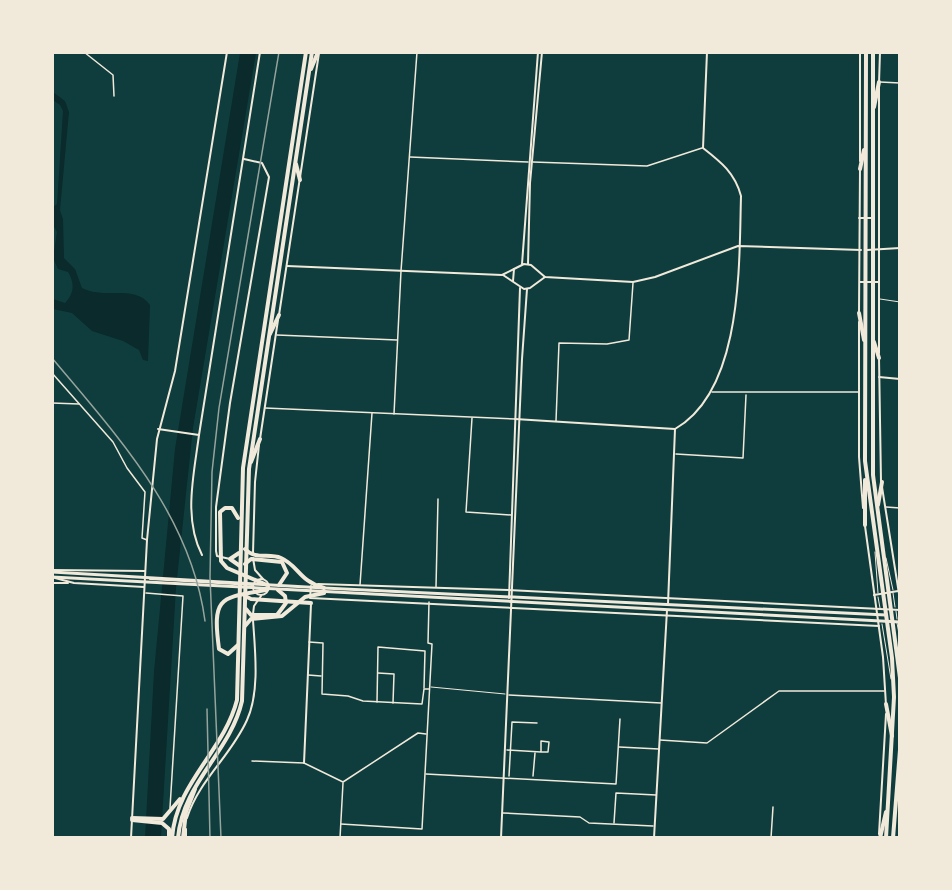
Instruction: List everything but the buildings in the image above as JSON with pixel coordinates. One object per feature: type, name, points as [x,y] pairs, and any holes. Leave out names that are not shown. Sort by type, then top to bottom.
[{"type":"highway","points":[[178,837],[186,801],[232,732],[240,713],[244,680],[245,604],[240,566],[243,468],[306,52]]},
{"type":"highway","points":[[242,576],[245,564],[249,469],[312,52]]},
{"type":"highway","points":[[308,75],[319,52]]},
{"type":"highway","points":[[865,525],[866,52]]},
{"type":"highway","points":[[873,52],[872,459],[894,697],[890,800],[886,837]]},
{"type":"highway","points":[[872,117],[879,82]]},
{"type":"highway","points":[[860,169],[866,140]]},
{"type":"highway","points":[[295,161],[300,180]]},
{"type":"highway","points":[[859,313],[866,350]]},
{"type":"highway","points":[[267,340],[279,315]]},
{"type":"highway","points":[[872,336],[879,358]]},
{"type":"highway","points":[[249,469],[260,439]]},
{"type":"highway","points":[[866,462],[900,678]]},
{"type":"highway","points":[[877,511],[882,482]]},
{"type":"highway","points":[[240,525],[237,514],[232,508],[223,509],[219,517],[219,555],[222,564],[230,570],[269,587]]},
{"type":"highway","points":[[245,549],[250,557]]},
{"type":"highway","points":[[240,553],[230,559],[240,566]]},
{"type":"highway","points":[[245,564],[250,557]]},
{"type":"highway","points":[[250,557],[282,562],[287,573],[278,588],[285,600],[281,612],[273,616],[251,617]]},
{"type":"highway","points":[[250,557],[281,558],[307,583],[324,590]]},
{"type":"highway","points":[[238,644],[231,654],[222,653],[219,649],[219,610],[222,601],[230,596],[269,587]]},
{"type":"highway","points":[[251,617],[276,618],[305,597],[324,590]]},
{"type":"highway","points":[[243,593],[251,599],[311,601]]},
{"type":"highway","points":[[141,820],[168,816],[231,722],[237,700],[238,644],[243,593]]},
{"type":"highway","points":[[245,604],[251,599]]},
{"type":"highway","points":[[245,604],[251,617]]},
{"type":"highway","points":[[244,630],[251,617]]},
{"type":"highway","points":[[886,705],[893,746]]},
{"type":"highway","points":[[893,837],[900,750]]},
{"type":"highway","points":[[184,837],[186,812],[199,780]]},
{"type":"highway","points":[[171,837],[183,796]]},
{"type":"highway","points":[[880,837],[890,800]]},
{"type":"highway","points":[[132,819],[166,825],[171,837]]},
{"type":"main road","points":[[52,570],[116,577],[278,588],[900,622]]},
{"type":"main road","points":[[52,578],[116,577]]},
{"type":"main road","points":[[411,590],[421,587]]},
{"type":"main road","points":[[324,590],[411,590],[900,616]]},
{"type":"street","points":[[84,52],[113,75],[114,96]]},
{"type":"street","points":[[131,837],[144,579],[158,429],[175,371],[227,52]]},
{"type":"street","points":[[202,555],[193,522],[191,502],[199,435],[260,52]]},
{"type":"street","points":[[311,590],[269,587],[255,570],[255,482],[264,408],[319,52]]},
{"type":"street","points":[[394,414],[401,271],[417,52]]},
{"type":"street","points":[[522,264],[540,52]]},
{"type":"street","points":[[703,148],[707,52]]},
{"type":"street","points":[[860,52],[859,461],[886,692],[880,837]]},
{"type":"street","points":[[880,52],[878,299],[882,482],[900,600]]},
{"type":"street","points":[[879,82],[900,83]]},
{"type":"street","points":[[409,157],[646,166],[703,148]]},
{"type":"street","points":[[264,408],[675,429],[695,415],[712,392],[726,353],[735,305],[741,196],[738,184],[727,168],[703,148]]},
{"type":"street","points":[[230,559],[217,556],[216,507],[230,404],[269,177],[262,163],[244,159]]},
{"type":"street","points":[[528,264],[530,162]]},
{"type":"street","points":[[859,218],[879,218]]},
{"type":"street","points":[[860,242],[879,242]]},
{"type":"street","points":[[510,590],[511,515],[527,289],[536,281],[545,277],[644,281],[738,246],[860,250],[900,248]]},
{"type":"street","points":[[860,257],[879,257]]},
{"type":"street","points":[[502,275],[522,264],[528,264],[545,277]]},
{"type":"street","points":[[287,266],[502,275],[513,280],[520,288],[527,289]]},
{"type":"street","points":[[513,280],[514,269]]},
{"type":"street","points":[[536,281],[537,272]]},
{"type":"street","points":[[556,422],[559,343],[607,344],[629,340],[633,282]]},
{"type":"street","points":[[859,282],[879,282]]},
{"type":"street","points":[[501,837],[509,695],[512,606],[509,595],[520,288]]},
{"type":"street","points":[[276,335],[398,340]]},
{"type":"street","points":[[52,373],[112,442],[127,468],[145,492],[142,538],[147,540]]},
{"type":"street","points":[[879,377],[900,379]]},
{"type":"street","points":[[712,392],[746,394],[858,392]]},
{"type":"street","points":[[675,454],[743,458],[746,394]]},
{"type":"street","points":[[52,403],[80,404]]},
{"type":"street","points":[[360,586],[372,413]]},
{"type":"street","points":[[472,417],[466,512],[511,515]]},
{"type":"street","points":[[158,429],[199,435]]},
{"type":"street","points":[[668,604],[675,429]]},
{"type":"street","points":[[436,588],[438,499]]},
{"type":"street","points":[[885,507],[900,508]]},
{"type":"street","points":[[892,555],[900,556]]},
{"type":"street","points":[[52,570],[145,571]]},
{"type":"street","points":[[132,586],[133,571]]},
{"type":"street","points":[[52,578],[74,583]]},
{"type":"street","points":[[144,579],[252,586],[263,579]]},
{"type":"street","points":[[52,583],[144,587]]},
{"type":"street","points":[[304,763],[311,584],[510,590],[900,610]]},
{"type":"street","points":[[252,586],[261,596]]},
{"type":"street","points":[[184,837],[186,821],[198,792],[240,732],[250,712],[254,683],[255,604],[269,587]]},
{"type":"street","points":[[874,595],[898,591]]},
{"type":"street","points":[[144,592],[183,596],[168,816]]},
{"type":"street","points":[[311,601],[429,602],[879,626]]},
{"type":"street","points":[[341,824],[422,829],[432,644],[428,643],[429,602]]},
{"type":"street","points":[[654,837],[667,609]]},
{"type":"street","points":[[764,614],[768,620]]},
{"type":"street","points":[[881,645],[900,640]]},
{"type":"street","points":[[309,642],[323,643],[322,694],[377,702],[423,704],[425,651],[378,648],[377,702]]},
{"type":"street","points":[[377,672],[394,674],[393,703]]},
{"type":"street","points":[[308,675],[322,676]]},
{"type":"street","points":[[424,688],[429,688]]},
{"type":"street","points":[[659,740],[707,743],[779,691],[886,692]]},
{"type":"street","points":[[509,695],[661,703]]},
{"type":"street","points":[[425,774],[616,784],[620,719]]},
{"type":"street","points":[[509,776],[512,722],[537,723]]},
{"type":"street","points":[[343,782],[418,733],[427,734]]},
{"type":"street","points":[[618,747],[658,749]]},
{"type":"street","points":[[506,750],[541,752]]},
{"type":"street","points":[[533,776],[535,752]]},
{"type":"street","points":[[252,761],[304,763],[343,782]]},
{"type":"street","points":[[340,837],[343,782]]},
{"type":"street","points":[[614,824],[616,793],[656,795]]},
{"type":"street","points":[[771,837],[773,807]]},
{"type":"street","points":[[502,813],[580,817],[589,823],[654,826]]},
{"type":"street","points":[[899,837],[900,826]]},
{"type":"lane","points":[[878,299],[900,302]]},
{"type":"lane","points":[[878,538],[891,576],[900,640]]},
{"type":"lane","points":[[429,688],[509,695]]},
{"type":"water","points":[[240,53],[256,53],[193,428],[176,588],[161,837],[145,838],[154,672],[175,449]]},
{"type":"water","points":[[53,92],[65,101],[69,112],[60,210],[63,219],[64,258],[75,269],[82,288],[100,293],[136,295],[150,305],[148,361],[143,360],[139,350],[123,341],[92,331],[72,313],[53,309],[53,299],[65,303],[72,292],[72,284],[68,272],[58,269],[53,258],[57,232],[53,225],[53,207],[57,204],[63,111],[60,105],[53,100]]},
{"type":"railway","points":[[221,838],[210,577],[212,472],[219,408],[279,52]]},
{"type":"railway","points":[[52,358],[126,448],[168,512],[184,546],[197,583],[205,621]]},
{"type":"railway","points":[[207,709],[210,838]]}]
